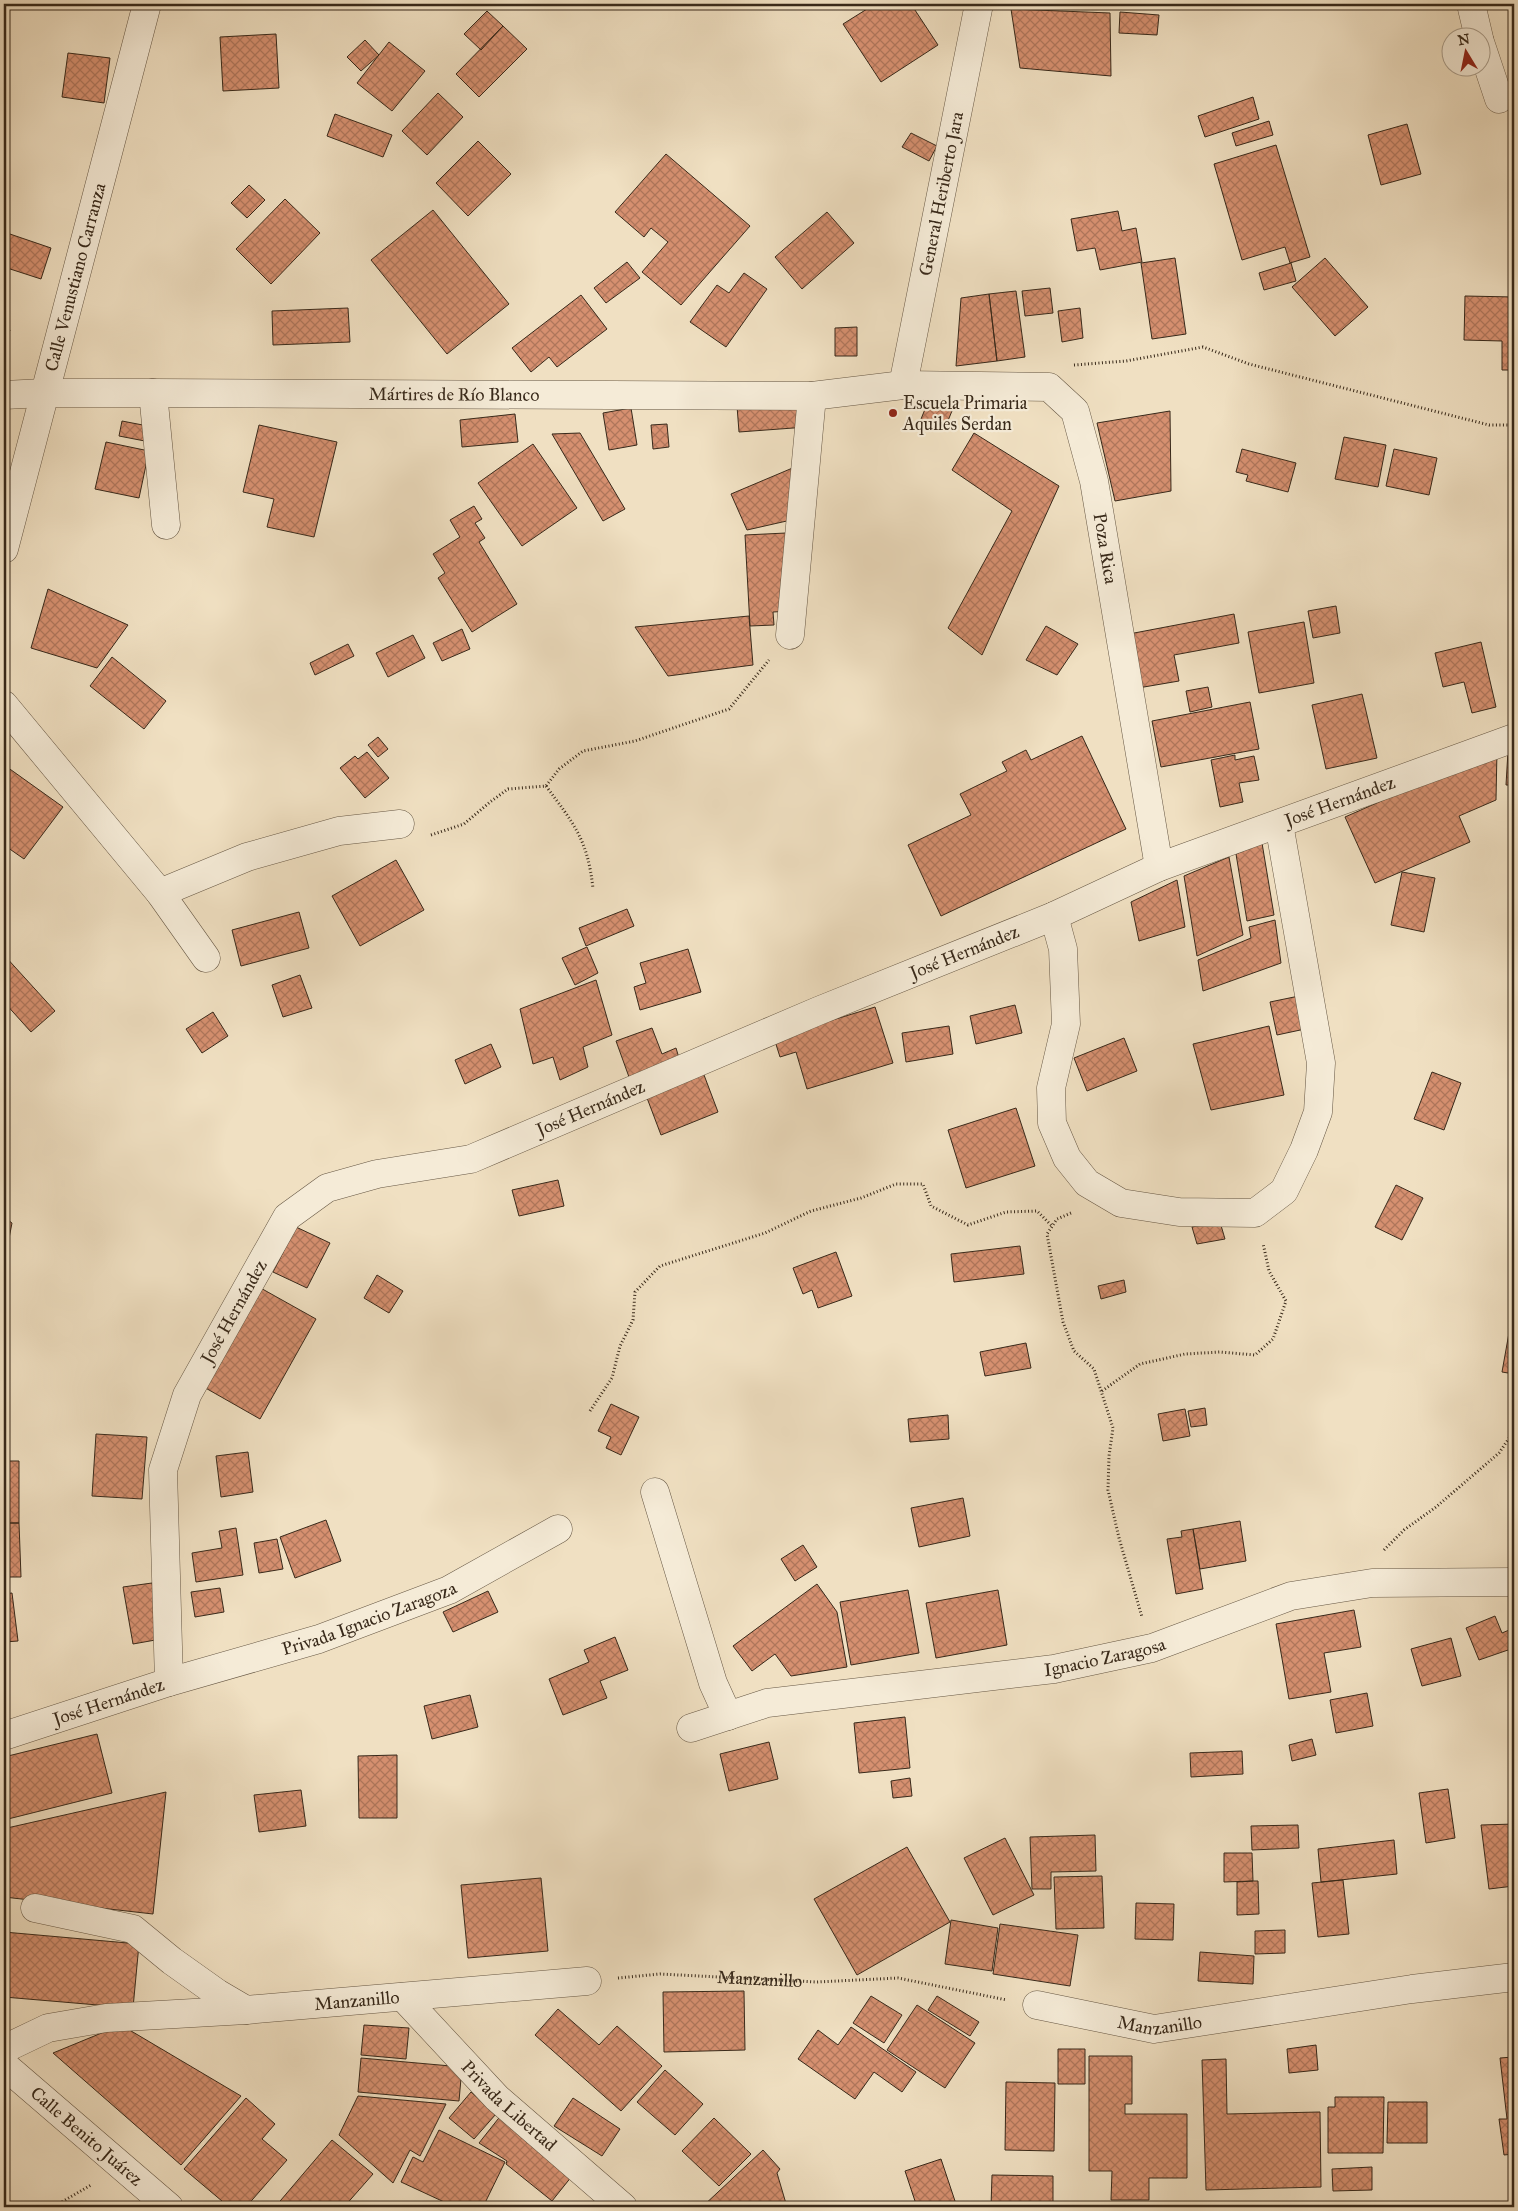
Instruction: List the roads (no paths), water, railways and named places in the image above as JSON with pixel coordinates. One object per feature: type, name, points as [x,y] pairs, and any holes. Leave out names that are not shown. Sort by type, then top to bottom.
[{"type":"street","name":"Calle Venustiano Carranza","points":[[4,549],[147,4]]},
{"type":"street","name":"General Heriberto Jara","points":[[903,385],[979,4]]},
{"type":"street","points":[[1471,4],[1477,28]]},
{"type":"street","points":[[1490,72],[1499,99]]},
{"type":"street","name":"Mártires de Río Blanco","points":[[4,395],[44,392],[812,396],[903,385]]},
{"type":"street","name":"Poza Rica","points":[[903,385],[1049,387],[1075,411],[1094,481],[1159,867]]},
{"type":"street","points":[[153,393],[166,525]]},
{"type":"street","points":[[790,635],[812,396]]},
{"type":"street","points":[[4,705],[160,893],[206,958]]},
{"type":"street","name":"José Hernández","points":[[4,1736],[169,1682],[162,1470],[187,1395],[287,1218],[327,1188],[377,1174],[471,1159],[818,1011],[1054,916],[1159,867],[1514,738]]},
{"type":"street","points":[[160,893],[247,858],[339,831],[400,824]]},
{"type":"street","points":[[1054,916],[1064,949],[1066,1024],[1051,1088],[1052,1123],[1067,1158],[1087,1183],[1121,1203],[1180,1212],[1255,1213],[1284,1191],[1304,1150],[1318,1112],[1321,1063],[1279,824]]},
{"type":"street","points":[[655,1492],[713,1683],[728,1716]]},
{"type":"street","name":"Privada Ignacio Zaragoza","points":[[169,1682],[319,1639],[449,1590],[558,1529]]},
{"type":"street","name":"Ignacio Zaragosa","points":[[691,1728],[767,1702],[1054,1669],[1152,1648],[1290,1596],[1372,1583],[1514,1582]]},
{"type":"street","points":[[35,1908],[133,1928],[172,1961],[217,1993],[246,2010]]},
{"type":"street","name":"Manzanillo","points":[[1037,2005],[1154,2029],[1412,1989],[1514,1977]]},
{"type":"street","name":"Manzanillo","points":[[4,2049],[48,2028],[106,2018],[246,2010],[587,1981]]},
{"type":"street","name":"Privada Libertad","points":[[403,1997],[497,2098],[622,2207]]},
{"type":"street","name":"Calle Benito Juárez","points":[[4,2065],[170,2207]]},
{"type":"place","name":"Escuela Primaria Aquiles Serdan","points":[[893,413]]}]
